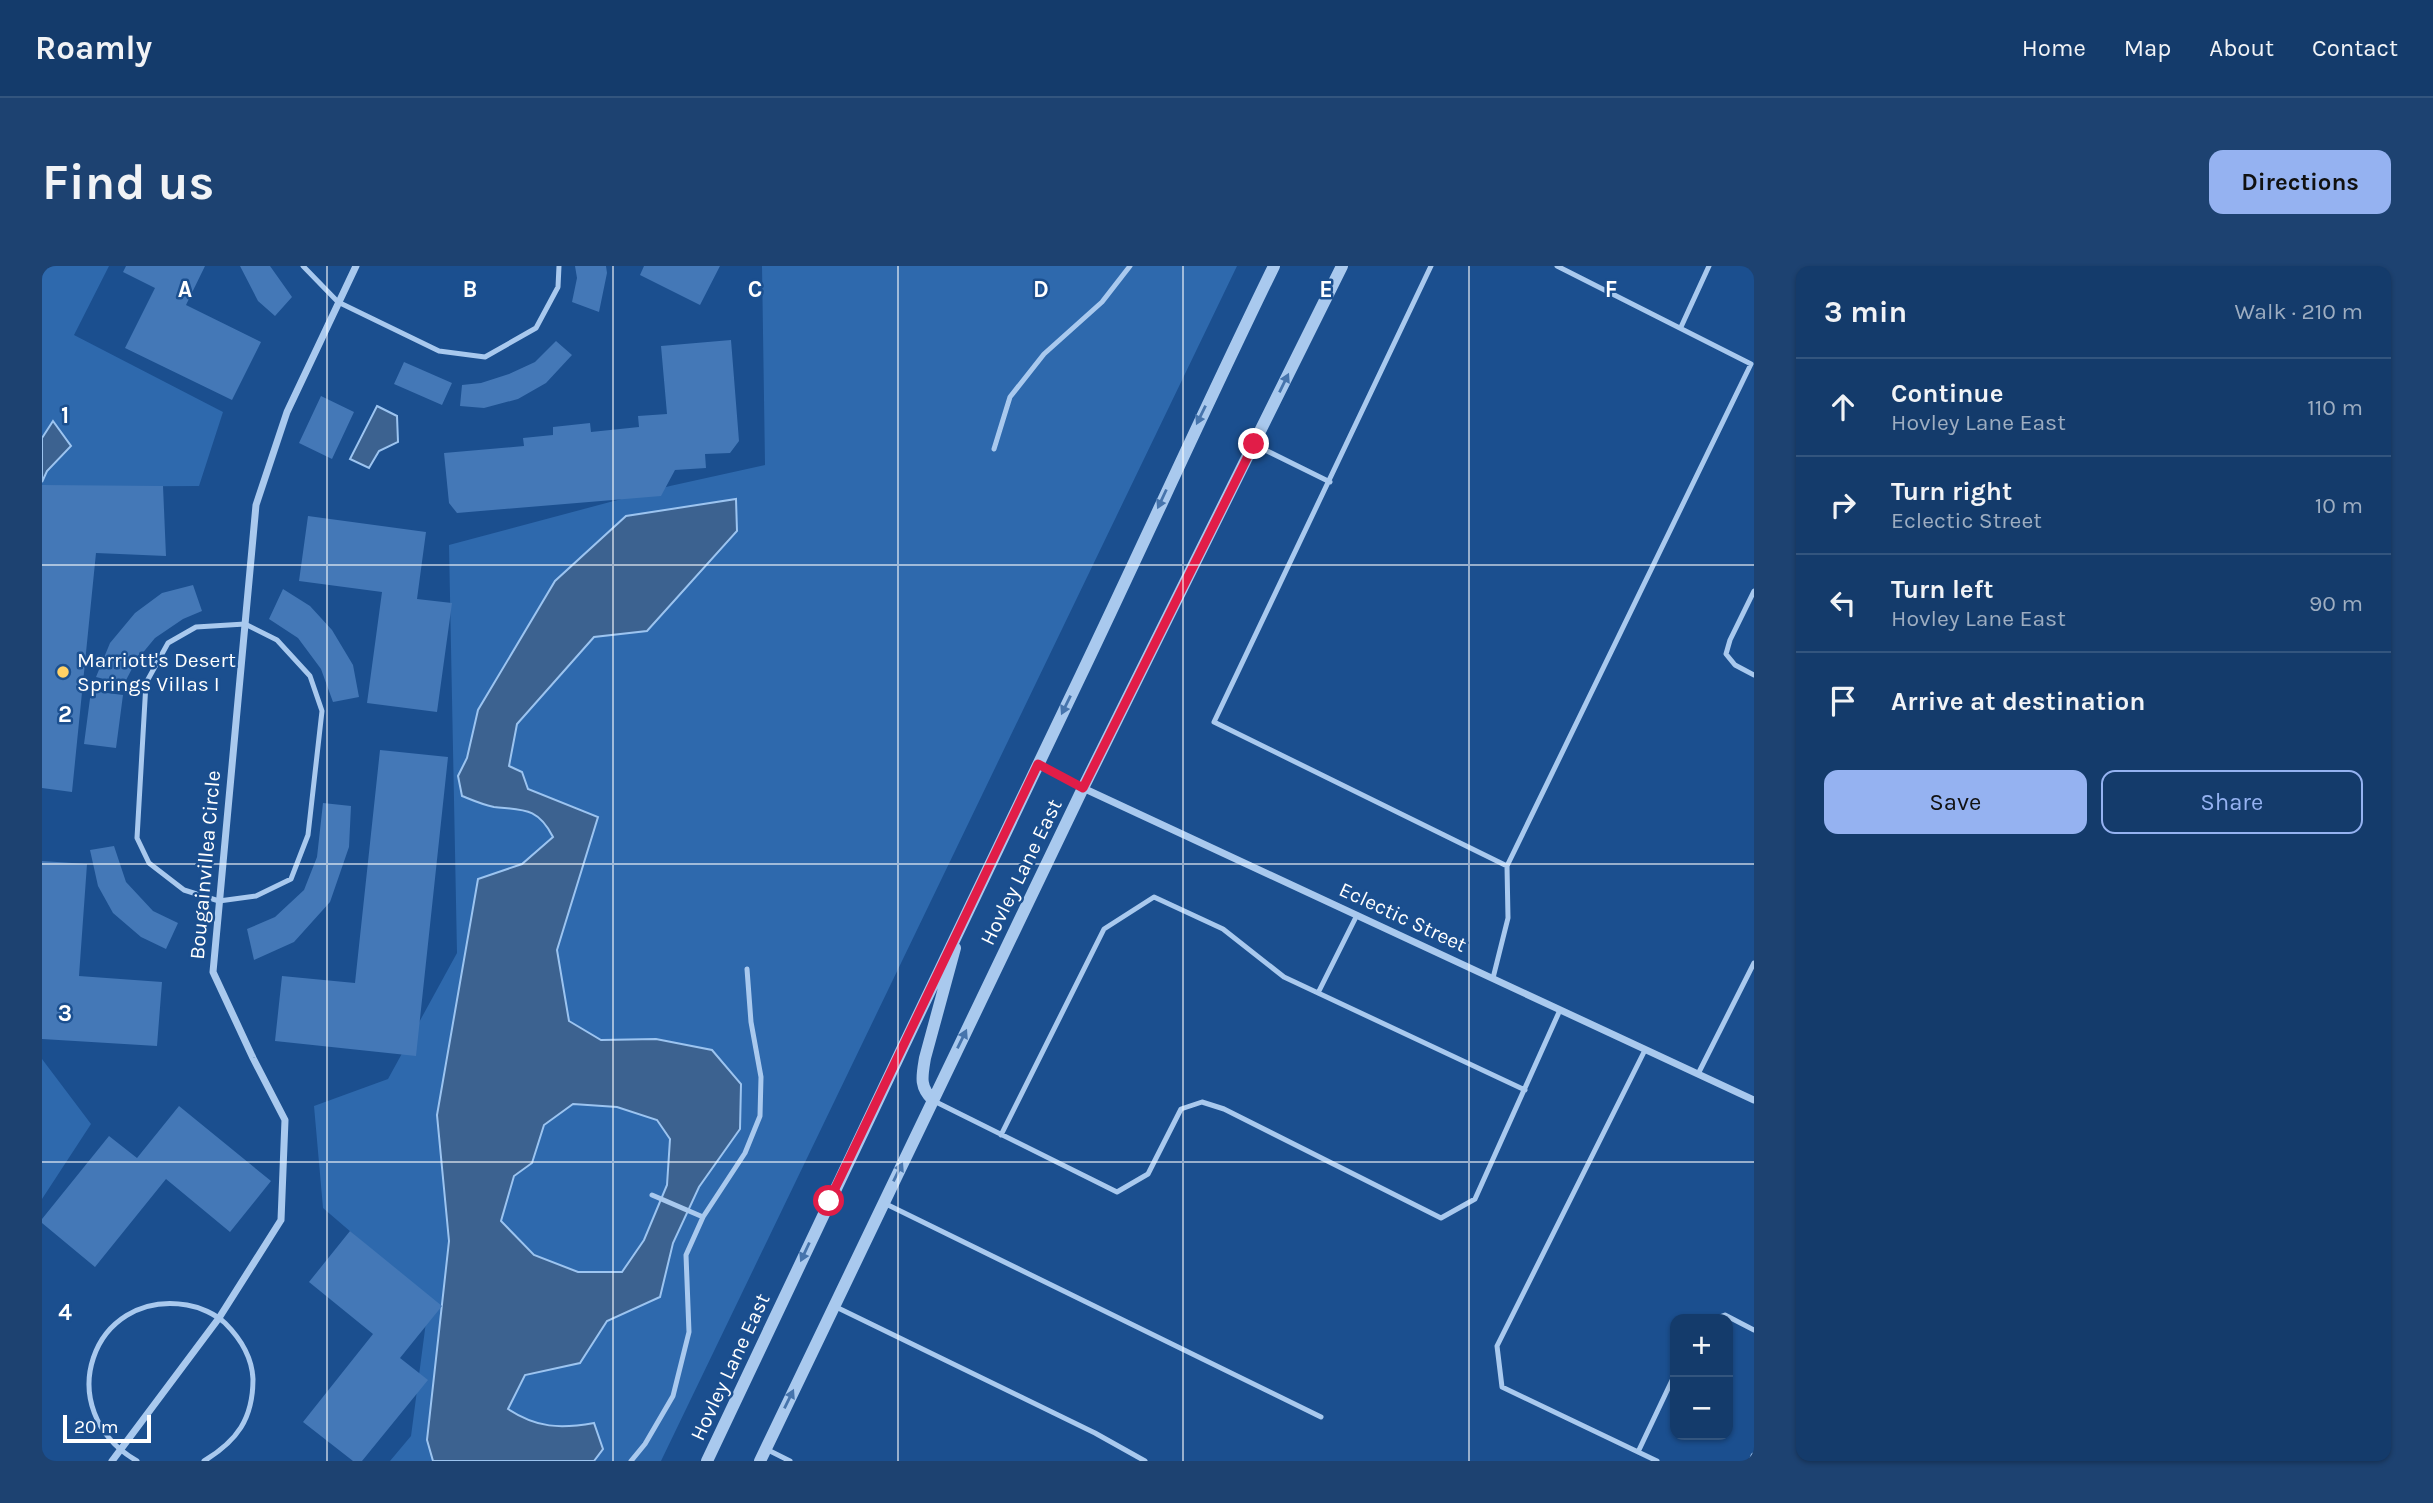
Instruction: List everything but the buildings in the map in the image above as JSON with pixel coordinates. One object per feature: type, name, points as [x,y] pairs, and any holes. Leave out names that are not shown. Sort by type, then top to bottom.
[{"type":"street","name":"Bougainvillea Circle","points":[[113,1461],[219,1318],[281,1220],[285,1120],[213,972],[256,505],[287,412],[356,266]]},
{"type":"street","name":"Hovley Lane East","points":[[707,1461],[1274,266]]},
{"type":"street","name":"Hovley Lane East","points":[[760,1461],[1083,788],[1342,266]]},
{"type":"street","name":"Eclectic Street","points":[[1038,764],[1083,788],[1754,1100]]},
{"type":"street","points":[[933,1100],[924,1091],[924,1067],[960,925]]},
{"type":"lane","points":[[303,266],[338,302],[439,351],[485,357],[536,328],[558,288],[559,266]]},
{"type":"lane","points":[[994,449],[1010,397],[1044,354],[1102,302],[1130,266]]},
{"type":"lane","points":[[1431,266],[1214,722],[1507,866]]},
{"type":"lane","points":[[1493,978],[1508,918],[1507,866],[1751,364],[1557,266]]},
{"type":"lane","points":[[1681,327],[1709,266]]},
{"type":"lane","points":[[1254,444],[1330,482]]},
{"type":"lane","points":[[1754,591],[1730,639],[1726,654],[1735,665],[1754,675]]},
{"type":"lane","points":[[245,624],[277,640],[310,676],[322,711],[308,835],[291,879],[256,896],[219,901],[184,890],[149,863],[137,838],[146,683],[168,643],[196,627],[245,624]]},
{"type":"lane","points":[[1001,1135],[1104,929],[1154,897],[1223,929],[1284,977],[1525,1090]]},
{"type":"lane","points":[[1318,993],[1357,915]]},
{"type":"lane","points":[[1698,1074],[1754,963]]},
{"type":"lane","points":[[631,1461],[645,1444],[673,1396],[689,1332],[687,1255],[703,1217],[745,1153],[760,1116],[761,1077],[751,1022],[747,969]]},
{"type":"lane","points":[[933,1100],[1117,1192],[1148,1174],[1181,1108],[1202,1102],[1224,1109],[1441,1217],[1475,1199],[1560,1010]]},
{"type":"lane","points":[[1645,1050],[1497,1346],[1502,1387],[1657,1461]]},
{"type":"lane","points":[[652,1195],[703,1217]]},
{"type":"lane","points":[[884,1203],[1321,1417]]},
{"type":"lane","points":[[137,1461],[120,1451],[102,1432],[91,1409],[88,1383],[92,1358],[104,1336],[123,1318],[146,1306],[171,1302],[196,1306],[219,1318],[235,1333],[247,1352],[253,1373],[253,1394],[247,1416],[237,1435],[204,1461]]},
{"type":"lane","points":[[834,1306],[1095,1433],[1144,1461]]},
{"type":"lane","points":[[1733,1319],[1754,1330]]},
{"type":"lane","points":[[1638,1452],[1674,1377]]},
{"type":"lane","points":[[765,1449],[790,1461]]},
{"type":"shaded area","points":[[42,266],[109,266],[74,335],[223,412],[199,486],[42,487]]},
{"type":"shaded area","points":[[762,266],[1237,266],[661,1461],[390,1461],[411,1436],[429,1299],[323,1208],[314,1106],[388,1079],[457,953],[449,545],[670,486],[765,465]]},
{"type":"shaded area","points":[[377,406],[397,416],[398,442],[379,451],[369,468],[350,459]]},
{"type":"shaded area","points":[[53,421],[71,446],[47,471],[42,482],[42,438]]},
{"type":"shaded area","points":[[736,499],[737,531],[647,631],[594,637],[517,724],[509,766],[522,772],[528,789],[598,817],[557,950],[569,1021],[601,1040],[656,1039],[712,1050],[741,1084],[740,1129],[699,1187],[673,1243],[660,1297],[607,1321],[580,1363],[525,1375],[508,1409],[529,1420],[549,1425],[594,1423],[603,1449],[594,1461],[433,1461],[427,1440],[449,1241],[437,1115],[478,879],[522,864],[553,837],[542,820],[529,812],[490,806],[462,796],[458,776],[467,758],[478,710],[555,581],[626,516]],"holes":[[[573,1104],[617,1107],[657,1120],[670,1139],[667,1185],[644,1240],[622,1272],[578,1272],[534,1255],[501,1221],[514,1176],[532,1163],[544,1125]]]},
{"type":"shaded area","points":[[42,1059],[91,1124],[42,1199]]},
{"type":"place","name":"Marriott's Desert Springs Villas I","points":[[63,672]]},
{"type":"route","points":[[829,1201],[1038,764],[1083,788],[1254,444]]}]
